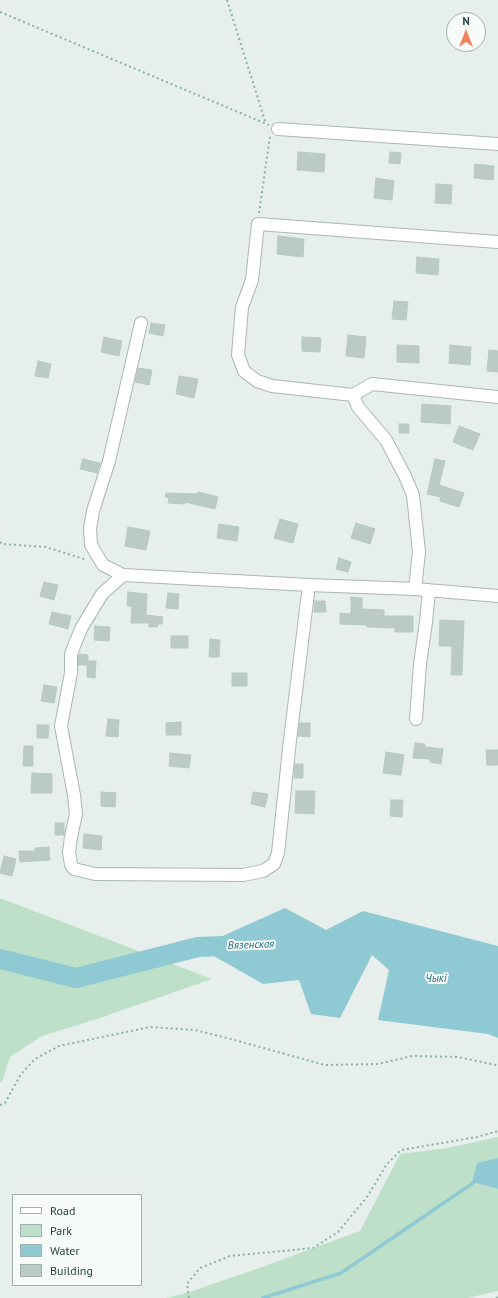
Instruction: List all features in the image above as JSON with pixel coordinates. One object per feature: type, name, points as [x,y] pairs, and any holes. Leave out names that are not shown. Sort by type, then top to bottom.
[{"type":"street","points":[[278,129],[498,144]]},
{"type":"street","points":[[498,242],[258,224],[252,280],[242,307],[238,356],[244,371],[257,381],[272,386],[353,395],[372,384],[498,398]]},
{"type":"street","points":[[141,323],[109,461],[93,511],[90,529],[91,545],[103,565],[123,574],[309,585],[415,589],[498,596]]},
{"type":"street","points":[[353,395],[358,407],[386,440],[413,495],[419,552],[415,589]]},
{"type":"street","points":[[123,574],[102,594],[82,627],[76,641],[71,654],[71,674],[61,726],[74,795],[76,814],[69,852],[71,864],[74,869],[94,874],[243,875],[263,871],[274,864],[278,853],[309,585]]},
{"type":"street","points":[[416,719],[420,664],[429,590]]},
{"type":"path","points":[[227,0],[266,124]]},
{"type":"path","points":[[0,12],[278,129],[271,136],[258,224]]},
{"type":"path","points":[[0,542],[2,544],[46,547],[103,565]]},
{"type":"path","points":[[0,1106],[5,1103],[21,1074],[35,1059],[59,1046],[150,1027],[196,1030],[326,1066],[378,1064],[412,1056],[458,1057],[498,1066]]},
{"type":"path","points":[[189,1298],[187,1284],[200,1268],[230,1256],[313,1248],[338,1232],[367,1197],[387,1164],[401,1150],[477,1137],[498,1131]]},
{"type":"green space","points":[[0,898],[212,979],[97,1019],[42,1036],[10,1057],[2,1082],[0,1082]]},
{"type":"green space","points":[[498,1137],[498,1158],[477,1163],[472,1182],[498,1189],[498,1291],[468,1298],[166,1298],[190,1292],[360,1231],[400,1154],[447,1148]]},
{"type":"water","name":"Чыкі","points":[[285,908],[326,930],[363,911],[498,946],[498,1038],[488,1034],[378,1020],[389,970],[372,955],[340,1018],[311,1014],[299,980],[263,984],[198,947]]},
{"type":"water","points":[[498,1158],[498,1189],[472,1182],[477,1163]]},
{"type":"building","points":[[298,152],[325,154],[324,172],[297,170]]},
{"type":"building","points":[[390,152],[401,153],[400,164],[389,163]]},
{"type":"building","points":[[475,164],[494,166],[493,180],[474,178]]},
{"type":"building","points":[[376,178],[394,181],[392,200],[374,198]]},
{"type":"building","points":[[436,184],[452,185],[451,204],[435,203]]},
{"type":"building","points":[[278,236],[304,239],[303,257],[277,254]]},
{"type":"building","points":[[417,257],[439,259],[438,275],[416,273]]},
{"type":"building","points":[[394,301],[408,302],[406,320],[392,319]]},
{"type":"building","points":[[151,323],[165,325],[163,336],[149,333]]},
{"type":"building","points":[[348,335],[366,337],[364,358],[346,356]]},
{"type":"building","points":[[104,337],[122,341],[119,356],[101,352]]},
{"type":"building","points":[[302,337],[321,338],[320,352],[302,351]]},
{"type":"building","points":[[397,345],[419,346],[419,363],[397,362]]},
{"type":"building","points":[[450,345],[471,347],[470,365],[449,363]]},
{"type":"building","points":[[489,350],[498,351],[498,372],[487,371]]},
{"type":"building","points":[[38,361],[51,364],[48,378],[35,376]]},
{"type":"building","points":[[138,368],[152,370],[149,385],[135,382]]},
{"type":"building","points":[[179,376],[198,379],[194,398],[176,394]]},
{"type":"building","points":[[422,404],[451,406],[450,424],[421,422]]},
{"type":"building","points":[[399,424],[409,424],[409,433],[399,433]]},
{"type":"building","points":[[459,426],[480,434],[473,450],[453,442]]},
{"type":"building","points":[[83,459],[100,463],[97,473],[80,469]]},
{"type":"building","points":[[435,459],[445,461],[439,485],[464,493],[459,507],[440,501],[441,497],[427,494]]},
{"type":"building","points":[[198,492],[218,497],[215,509],[185,502],[185,504],[168,503],[169,498],[165,497],[166,493],[198,494]]},
{"type":"building","points":[[280,519],[298,524],[293,543],[274,538]]},
{"type":"building","points":[[356,523],[375,529],[370,544],[351,538]]},
{"type":"building","points":[[219,524],[239,527],[237,541],[217,538]]},
{"type":"building","points":[[128,527],[150,531],[146,550],[125,546]]},
{"type":"building","points":[[339,558],[351,562],[348,572],[336,569]]},
{"type":"building","points":[[44,582],[58,585],[54,600],[40,596]]},
{"type":"building","points":[[128,592],[147,594],[146,615],[163,617],[162,624],[158,624],[157,627],[149,627],[149,623],[131,623],[132,606],[127,606]]},
{"type":"building","points":[[168,593],[179,594],[178,609],[166,608]]},
{"type":"building","points":[[351,597],[362,598],[362,609],[384,610],[384,616],[413,616],[413,632],[395,632],[395,628],[340,624],[340,613],[351,614]]},
{"type":"building","points":[[315,601],[325,601],[326,612],[314,612]]},
{"type":"building","points":[[52,612],[71,616],[68,629],[49,624]]},
{"type":"building","points":[[440,620],[464,621],[462,675],[451,675],[452,646],[439,646]]},
{"type":"building","points":[[95,626],[110,627],[109,641],[94,640]]},
{"type":"building","points":[[171,636],[188,636],[188,648],[171,648]]},
{"type":"building","points":[[210,639],[220,640],[219,657],[209,657]]},
{"type":"building","points":[[79,654],[88,655],[88,661],[96,661],[95,678],[87,677],[87,665],[78,665]]},
{"type":"building","points":[[232,673],[247,673],[247,686],[232,686]]},
{"type":"building","points":[[44,685],[57,687],[54,703],[41,701]]},
{"type":"building","points":[[108,719],[119,720],[118,737],[106,736]]},
{"type":"building","points":[[181,722],[181,735],[166,735],[166,723]]},
{"type":"building","points":[[300,723],[310,723],[310,737],[298,736]]},
{"type":"building","points":[[37,725],[49,725],[48,738],[37,738]]},
{"type":"building","points":[[415,743],[425,744],[425,747],[443,749],[441,764],[430,762],[430,759],[413,758]]},
{"type":"building","points":[[24,746],[33,746],[33,766],[23,766]]},
{"type":"building","points":[[486,750],[498,750],[498,765],[487,765]]},
{"type":"building","points":[[386,752],[404,755],[401,775],[383,773]]},
{"type":"building","points":[[170,753],[191,755],[189,768],[169,766]]},
{"type":"building","points":[[295,764],[303,764],[303,778],[294,778]]},
{"type":"building","points":[[32,773],[52,774],[52,793],[31,793]]},
{"type":"building","points":[[296,791],[315,791],[314,814],[295,813]]},
{"type":"building","points":[[101,792],[116,793],[115,807],[101,806]]},
{"type":"building","points":[[253,792],[268,794],[265,807],[251,804]]},
{"type":"building","points":[[391,800],[403,800],[402,817],[390,816]]},
{"type":"building","points":[[55,823],[64,823],[64,835],[55,835]]},
{"type":"building","points":[[84,834],[102,836],[101,850],[83,848]]},
{"type":"building","points":[[49,847],[50,860],[20,862],[19,851],[35,851],[35,848]]},
{"type":"building","points":[[4,856],[16,859],[12,876],[0,873]]},
{"type":"waterway","name":"Вязенская","points":[[0,959],[76,978],[198,947],[224,946]]},
{"type":"waterway","points":[[263,1298],[341,1273],[476,1181]]}]
